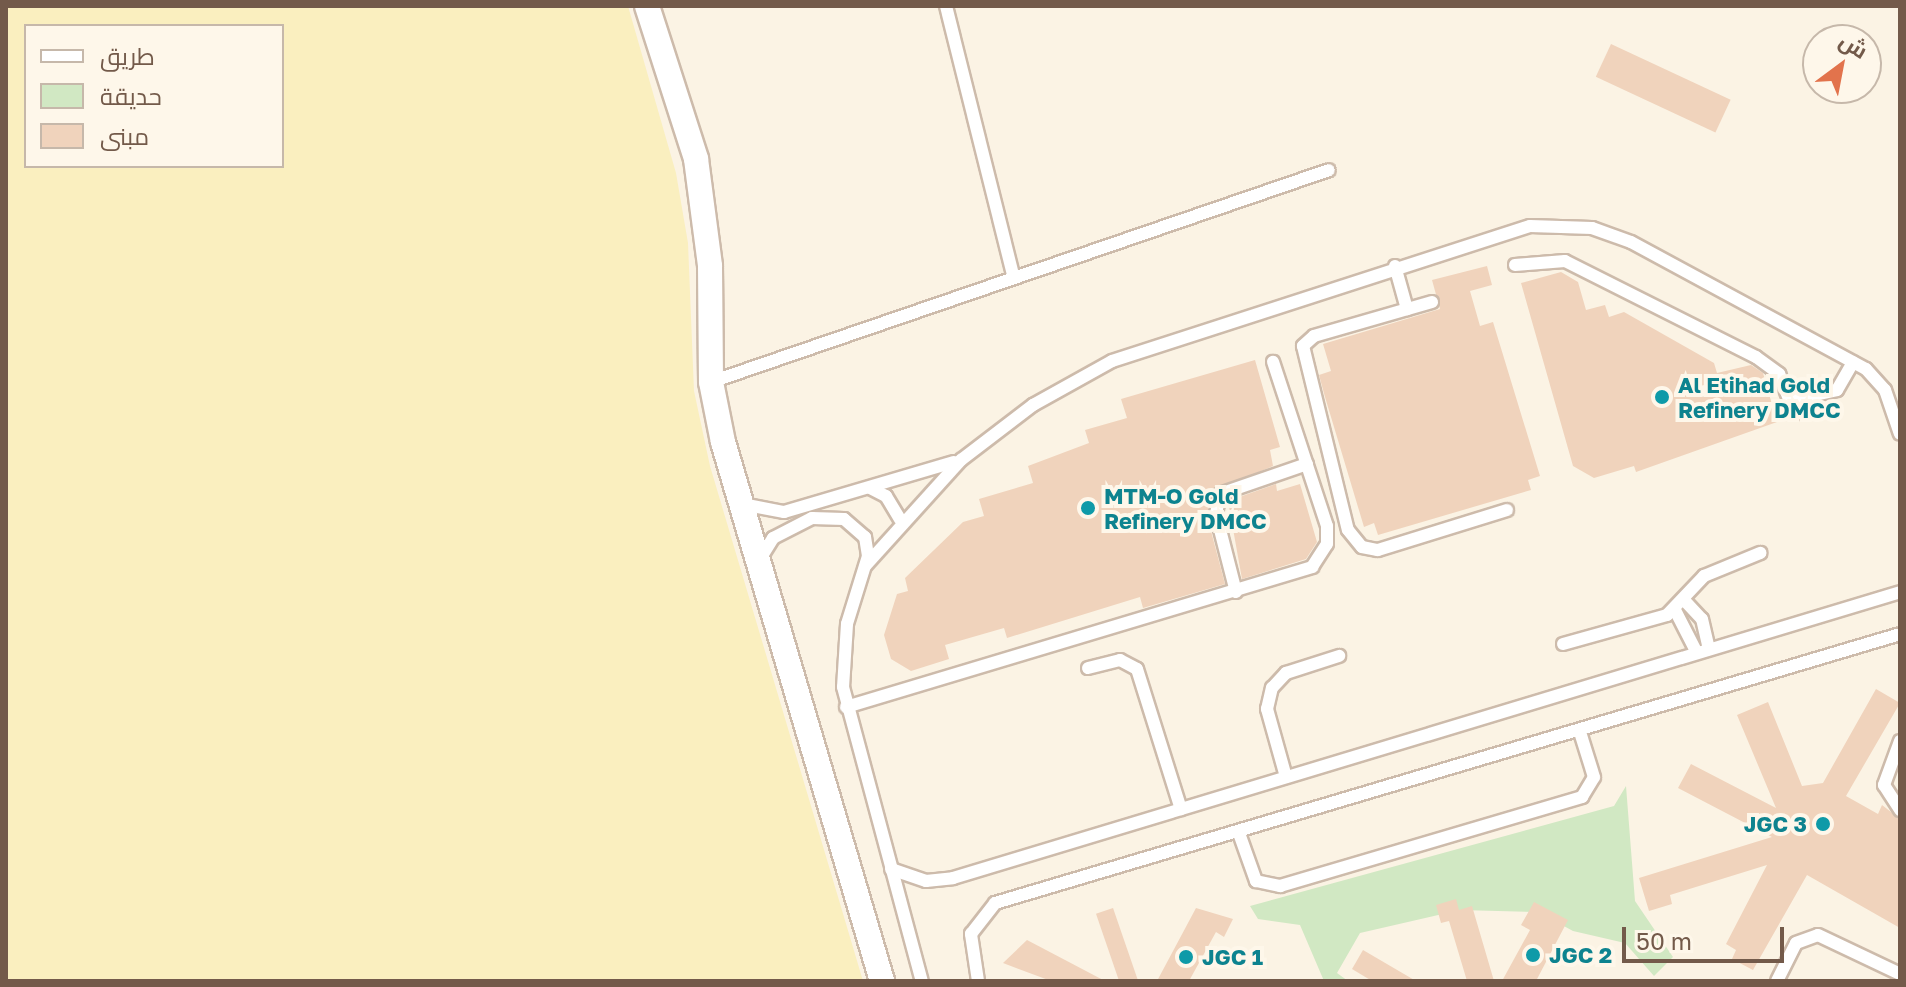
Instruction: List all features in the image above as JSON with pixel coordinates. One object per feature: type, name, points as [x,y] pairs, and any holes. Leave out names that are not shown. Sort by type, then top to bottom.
[{"type":"street","points":[[647,6],[703,199],[711,382],[740,504],[882,981]]},
{"type":"lane","points":[[946,6],[1014,278]]},
{"type":"lane","points":[[711,382],[1329,170]]},
{"type":"lane","points":[[922,981],[846,707],[847,624],[866,565],[900,519],[961,460],[1033,405],[1112,361],[1395,266],[1530,226],[1592,228],[1649,251],[1853,362],[1885,390],[1900,434]]},
{"type":"lane","points":[[1515,265],[1553,258],[1577,266],[1769,364],[1792,400],[1795,414]]},
{"type":"lane","points":[[1395,266],[1407,309]]},
{"type":"lane","points":[[1432,302],[1314,336],[1301,354],[1351,537],[1378,550],[1507,510]]},
{"type":"lane","points":[[846,707],[1304,572],[1324,553],[1327,526],[1273,362]]},
{"type":"lane","points":[[1792,400],[1837,390],[1853,362]]},
{"type":"lane","points":[[759,564],[773,538],[810,512],[870,488],[961,460]]},
{"type":"lane","points":[[1236,592],[1216,514],[1220,494],[1307,464]]},
{"type":"lane","points":[[870,488],[886,496],[900,519]]},
{"type":"lane","points":[[740,504],[773,513],[810,512],[834,517],[860,529],[866,565]]},
{"type":"lane","points":[[1563,644],[1675,610],[1704,576],[1760,553]]},
{"type":"lane","points":[[891,869],[926,881],[953,878],[1900,592]]},
{"type":"lane","points":[[1684,600],[1702,619],[1703,651]]},
{"type":"lane","points":[[1675,610],[1703,651]]},
{"type":"lane","points":[[978,981],[971,934],[995,903],[1240,836],[1899,639]]},
{"type":"lane","points":[[1286,777],[1267,709],[1272,688],[1286,673],[1339,656]]},
{"type":"lane","points":[[1088,668],[1120,660],[1137,669],[1181,809]]},
{"type":"lane","points":[[1240,836],[1256,881],[1280,886],[1582,797],[1594,777],[1580,732]]},
{"type":"lane","points":[[1900,741],[1884,776],[1900,810]]},
{"type":"lane","points":[[1777,981],[1796,943],[1818,935],[1900,974]]},
{"type":"green space","points":[[1626,786],[1635,901],[1673,957],[1654,976],[1625,943],[1573,931],[1538,912],[1460,910],[1360,933],[1337,973],[1348,981],[1324,981],[1300,925],[1258,919],[1250,906],[1614,806]]},
{"type":"sand","points":[[6,6],[628,6],[676,173],[688,243],[694,391],[710,466],[863,981],[6,981]]},
{"type":"building","points":[[1611,44],[1731,100],[1715,132],[1596,77]]},
{"type":"building","points":[[1487,266],[1492,285],[1470,291],[1480,326],[1493,322],[1540,476],[1528,480],[1531,490],[1378,535],[1374,523],[1364,527],[1325,397],[1319,375],[1331,371],[1323,344],[1440,309],[1432,280]]},
{"type":"building","name":"Al Etihad Gold Refinery DMCC","points":[[1561,272],[1578,282],[1586,310],[1605,305],[1609,317],[1624,312],[1714,363],[1717,373],[1751,365],[1763,373],[1777,422],[1636,472],[1634,466],[1594,478],[1573,466],[1521,283]]},
{"type":"building","name":"MTM-O Gold Refinery DMCC","points":[[1255,360],[1280,447],[1270,450],[1273,466],[1211,492],[1207,516],[1225,584],[1143,608],[1140,597],[1007,638],[1004,628],[945,645],[949,659],[911,671],[891,659],[884,635],[897,594],[908,591],[905,578],[963,522],[984,516],[979,499],[1033,483],[1028,466],[1089,443],[1085,430],[1127,418],[1121,399]]},
{"type":"building","points":[[1276,484],[1277,491],[1300,484],[1317,542],[1306,559],[1242,579],[1228,501]]},
{"type":"building","name":"JGC 3","points":[[1876,689],[1900,703],[1846,796],[1878,814],[1882,805],[1900,819],[1900,928],[1807,875],[1753,970],[1732,959],[1736,950],[1726,944],[1767,865],[1670,895],[1672,904],[1649,911],[1639,878],[1772,837],[1678,788],[1691,764],[1776,808],[1737,715],[1768,702],[1802,786],[1823,783]]},
{"type":"building","name":"JGC 2","points":[[1456,899],[1459,910],[1472,906],[1494,981],[1467,981],[1449,921],[1441,923],[1436,905]]},
{"type":"building","name":"JGC 2","points":[[1534,902],[1568,920],[1536,981],[1502,981],[1530,930],[1521,925]]},
{"type":"building","points":[[1113,908],[1138,981],[1119,981],[1096,914]]},
{"type":"building","points":[[1196,908],[1233,919],[1224,937],[1216,932],[1189,981],[1157,981]]},
{"type":"building","points":[[1027,940],[1105,981],[1051,981],[1003,963]]},
{"type":"building","points":[[1363,950],[1416,981],[1372,981],[1352,969]]},
{"type":"place","name":"Al Etihad Gold Refinery DMCC","points":[[1662,397]]},
{"type":"place","name":"MTM-O Gold Refinery DMCC","points":[[1088,508]]},
{"type":"place","name":"JGC 3","points":[[1823,824]]},
{"type":"place","name":"JGC 2","points":[[1533,955]]},
{"type":"place","name":"JGC 1","points":[[1186,957]]}]
